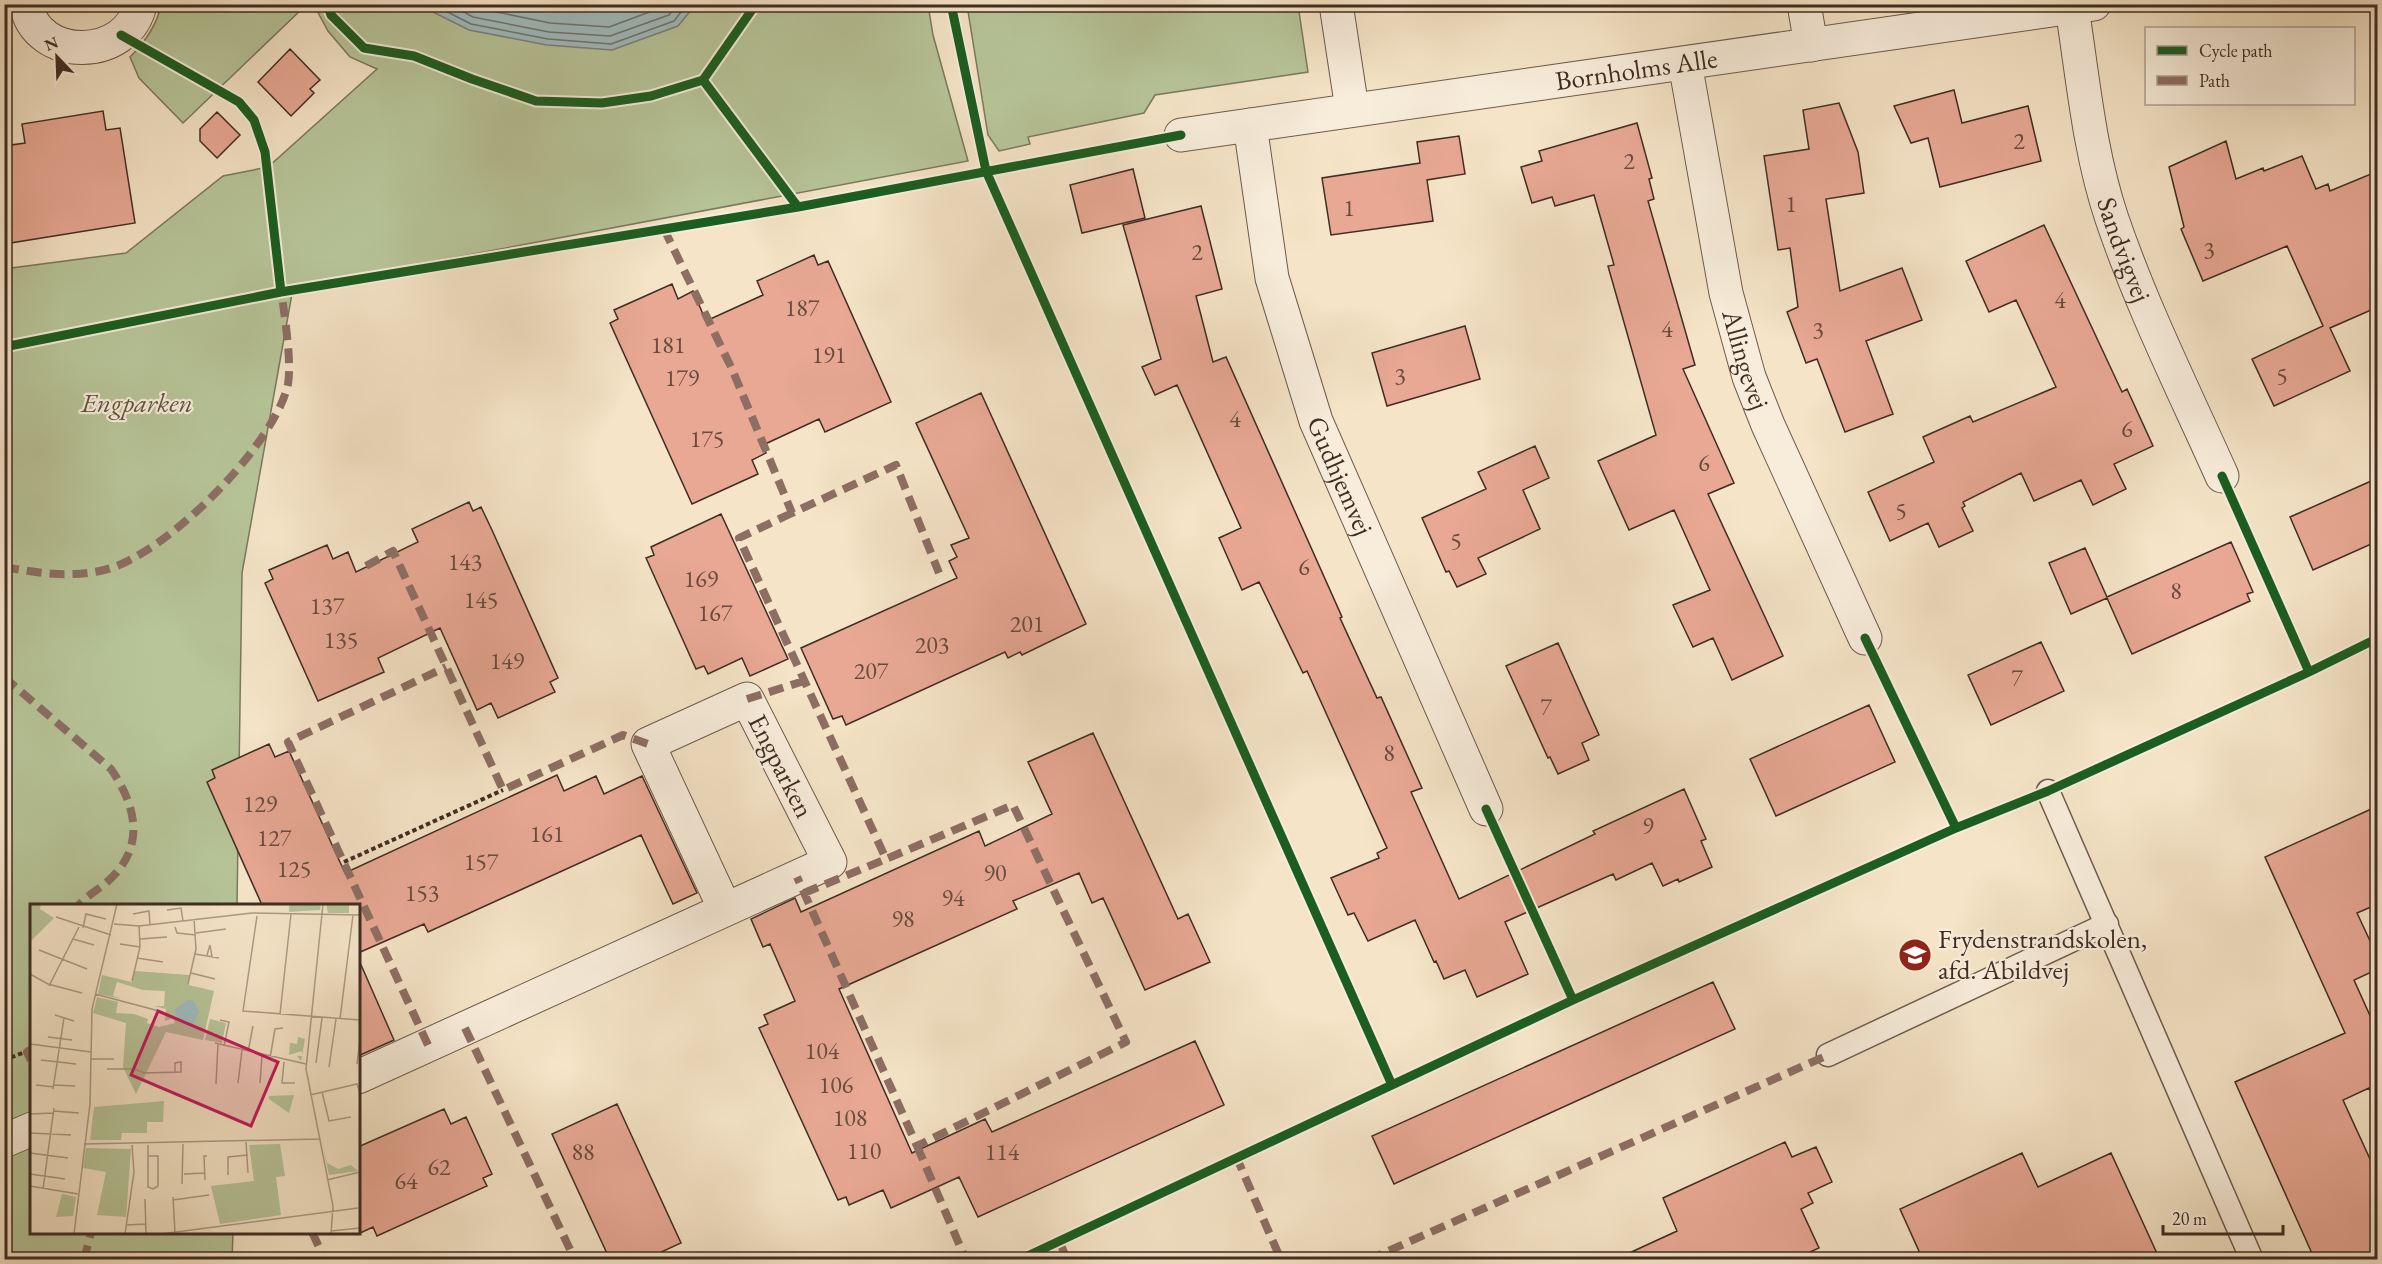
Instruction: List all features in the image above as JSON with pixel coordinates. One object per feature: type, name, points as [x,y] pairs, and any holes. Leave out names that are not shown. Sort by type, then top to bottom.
[{"type":"street","points":[[27,4],[36,26],[50,39],[67,47],[86,49],[105,45],[121,35],[132,23],[140,4]]},
{"type":"street","points":[[1336,4],[1352,109]]},
{"type":"street","points":[[1804,4],[1811,45]]},
{"type":"street","name":"Bornholms Alle","points":[[1181,135],[2083,6]]},
{"type":"street","name":"Sandvigvej","points":[[2083,6],[2095,156],[2111,218],[2139,291],[2222,476]]},
{"type":"street","name":"Allingevej","points":[[1685,63],[1726,293],[1749,377],[1768,425],[1865,638]]},
{"type":"street","name":"Gudhjemvej","points":[[1250,125],[1272,278],[1316,421],[1486,809]]},
{"type":"street","name":"Engparken","points":[[360,1076],[830,862],[747,699],[648,744],[725,909]]},
{"type":"street","points":[[4,1141],[30,1130]]},
{"type":"lane","points":[[2048,791],[2252,1260]]},
{"type":"lane","points":[[1828,1055],[2107,924]]},
{"type":"path","points":[[344,862],[503,790]]},
{"type":"path","points":[[4,1060],[28,1051]]},
{"type":"green space","points":[[161,4],[306,5],[183,123],[139,78],[130,57],[150,33]]},
{"type":"green space","points":[[314,5],[928,5],[933,35],[968,161],[293,288],[242,573],[237,904],[30,904],[30,1234],[233,1234],[232,1259],[5,1259],[4,269],[126,253],[223,176],[268,167],[377,69],[350,57],[328,31]]},
{"type":"green space","points":[[967,5],[1298,5],[1308,72],[1155,95],[1144,113],[1028,137],[1030,144],[999,151],[988,135]]},
{"type":"water","points":[[419,5],[695,5],[678,26],[612,50],[547,45],[469,30]]},
{"type":"building","points":[[290,49],[320,80],[310,89],[314,93],[291,116],[258,82]]},
{"type":"building","points":[[1954,90],[1962,123],[2028,106],[2041,161],[1940,187],[1928,138],[1911,143],[1894,106]]},
{"type":"building","points":[[1839,103],[1858,152],[1864,193],[1826,199],[1840,291],[1902,268],[1922,320],[1866,341],[1893,414],[1845,432],[1817,359],[1806,363],[1787,312],[1798,307],[1790,248],[1778,250],[1764,156],[1809,149],[1803,110]]},
{"type":"building","points":[[103,111],[106,130],[120,128],[135,223],[4,244],[4,146],[25,143],[22,124]]},
{"type":"building","points":[[217,112],[240,135],[217,158],[200,141],[200,129]]},
{"type":"building","points":[[1637,123],[1652,178],[1649,179],[1654,199],[1648,201],[1695,365],[1683,369],[1734,483],[1708,494],[1783,656],[1732,680],[1713,638],[1693,647],[1673,605],[1710,590],[1674,510],[1629,530],[1598,461],[1656,435],[1608,266],[1614,265],[1594,195],[1555,206],[1552,197],[1532,203],[1521,167],[1542,161],[1539,151]]},
{"type":"building","points":[[1459,136],[1465,174],[1427,180],[1433,221],[1331,235],[1322,178],[1420,163],[1417,142]]},
{"type":"building","points":[[2226,141],[2236,179],[2302,156],[2316,189],[2328,184],[2330,191],[2378,171],[2378,307],[2330,328],[2350,371],[2274,406],[2252,359],[2323,326],[2287,246],[2203,281],[2181,229],[2184,227],[2169,167]]},
{"type":"building","points":[[1133,169],[1145,218],[1082,233],[1070,185]]},
{"type":"building","points":[[1201,206],[1222,289],[1196,296],[1213,362],[1226,357],[1342,617],[1340,618],[1377,698],[1381,697],[1422,788],[1411,792],[1459,899],[1595,834],[1593,831],[1684,789],[1706,839],[1701,841],[1712,867],[1679,882],[1678,879],[1663,886],[1652,863],[1616,880],[1613,874],[1505,922],[1528,974],[1477,997],[1465,970],[1444,979],[1415,920],[1368,941],[1354,913],[1348,915],[1331,878],[1379,858],[1377,853],[1387,848],[1307,671],[1303,673],[1259,582],[1242,590],[1219,538],[1241,528],[1177,385],[1155,395],[1142,367],[1161,359],[1123,225]]},
{"type":"building","points":[[2044,225],[2122,392],[2127,389],[2153,446],[2114,464],[2126,489],[2093,505],[2081,480],[2034,501],[2021,473],[1963,502],[1965,506],[1962,508],[1973,531],[1939,547],[1928,523],[1890,541],[1868,492],[1934,462],[1923,437],[1970,416],[1973,422],[2056,387],[2016,300],[1989,312],[1966,261]]},
{"type":"building","points":[[814,255],[818,265],[828,261],[891,402],[825,432],[819,419],[763,445],[766,453],[752,460],[758,474],[692,504],[610,323],[618,319],[614,310],[672,284],[678,299],[693,291],[706,321],[763,295],[757,281]]},
{"type":"building","points":[[1465,326],[1480,379],[1387,406],[1372,353]]},
{"type":"building","points":[[981,393],[1086,624],[1022,655],[1020,652],[1008,658],[1005,652],[846,725],[842,716],[833,719],[801,648],[957,578],[949,561],[957,557],[951,545],[969,538],[916,423]]},
{"type":"building","points":[[1535,446],[1549,478],[1523,490],[1540,529],[1478,558],[1486,574],[1457,587],[1449,571],[1446,572],[1422,518],[1486,489],[1478,472]]},
{"type":"building","points":[[2378,478],[2378,541],[2313,570],[2290,517]]},
{"type":"building","points":[[469,502],[473,511],[481,507],[492,530],[558,678],[550,682],[555,692],[498,718],[491,703],[477,710],[440,628],[378,658],[384,672],[318,701],[265,583],[273,579],[269,570],[327,545],[333,559],[348,552],[356,572],[418,542],[412,529]]},
{"type":"building","points":[[721,514],[788,659],[750,676],[742,658],[708,674],[704,666],[696,669],[646,558],[654,555],[651,547]]},
{"type":"building","points":[[2231,542],[2253,592],[2247,594],[2250,601],[2132,654],[2107,598],[2071,614],[2049,563],[2085,548],[2107,597]]},
{"type":"building","points":[[2041,642],[2064,691],[1991,725],[1968,675]]},
{"type":"building","points":[[1558,643],[1599,735],[1582,743],[1589,760],[1558,774],[1550,757],[1548,758],[1506,666]]},
{"type":"building","points":[[1869,705],[1895,762],[1776,816],[1750,759]]},
{"type":"building","points":[[1093,733],[1178,919],[1188,914],[1210,962],[1145,990],[1103,898],[1092,903],[1079,873],[1013,901],[1017,909],[839,989],[912,1153],[985,1119],[992,1132],[1195,1041],[1224,1105],[978,1217],[959,1177],[891,1208],[883,1190],[849,1205],[846,1197],[838,1200],[759,1028],[768,1024],[764,1015],[795,1001],[770,944],[763,947],[751,919],[795,898],[801,912],[979,831],[985,846],[1052,814],[1028,762]]},
{"type":"building","points":[[269,744],[275,757],[289,751],[345,873],[557,775],[564,791],[596,776],[604,794],[642,776],[697,893],[673,904],[641,835],[428,932],[424,924],[360,952],[360,904],[262,904],[207,782],[215,778],[212,770]]},
{"type":"building","points":[[2378,806],[2378,904],[2357,913],[2378,958],[2378,969],[2354,980],[2372,1020],[2378,1018],[2378,1106],[2369,1088],[2343,1100],[2370,1159],[2378,1156],[2378,1254],[2366,1260],[2315,1260],[2235,1082],[2345,1033],[2265,857]]},
{"type":"building","points":[[360,963],[394,1040],[360,1055]]},
{"type":"building","points":[[1713,982],[1735,1029],[1394,1184],[1372,1136]]},
{"type":"building","points":[[617,1104],[681,1243],[644,1260],[610,1260],[552,1134]]},
{"type":"building","points":[[444,1109],[451,1124],[466,1117],[492,1174],[483,1178],[487,1186],[377,1236],[373,1227],[360,1233],[360,1146]]},
{"type":"building","points":[[1785,1142],[1792,1157],[1816,1147],[1832,1182],[1808,1193],[1813,1203],[1801,1209],[1819,1248],[1793,1260],[1614,1260],[1677,1231],[1663,1198]]},
{"type":"building","points":[[2022,1153],[2038,1187],[2111,1153],[2160,1260],[1923,1260],[1900,1209]]},
{"type":"marked path","points":[[664,229],[732,369],[792,513],[896,465],[939,573]]},
{"type":"marked path","points":[[4,567],[41,573],[67,574],[104,570],[129,560],[157,544],[214,495],[262,437],[279,409],[288,384],[288,350],[281,288]]},
{"type":"marked path","points":[[792,513],[739,538],[886,859],[1013,805],[1126,1042],[917,1146],[797,877]]},
{"type":"marked path","points":[[366,566],[393,551],[503,790],[623,735],[648,744]]},
{"type":"marked path","points":[[428,1045],[288,742],[446,667]]},
{"type":"marked path","points":[[4,677],[111,769],[127,798],[133,827],[128,855],[107,882],[80,904]]},
{"type":"marked path","points":[[747,699],[804,681]]},
{"type":"marked path","points":[[804,893],[886,859]]},
{"type":"marked path","points":[[465,1028],[575,1260]]},
{"type":"marked path","points":[[30,1050],[27,1052],[30,1059]]},
{"type":"marked path","points":[[1368,1260],[1828,1055]]},
{"type":"marked path","points":[[917,1146],[966,1260]]},
{"type":"marked path","points":[[1236,1156],[1281,1260]]},
{"type":"marked path","points":[[84,1260],[90,1234]]},
{"type":"marked path","points":[[313,1234],[325,1260]]},
{"type":"marked path","points":[[1059,1240],[1067,1260]]},
{"type":"cycle path","points":[[327,4],[331,15],[364,48],[414,56],[536,101],[602,103],[651,96],[703,80],[756,4]]},
{"type":"cycle path","points":[[951,4],[986,171],[1392,1085]]},
{"type":"cycle path","points":[[121,35],[239,102],[254,120],[265,152],[281,292]]},
{"type":"cycle path","points":[[703,80],[798,207]]},
{"type":"cycle path","points":[[4,347],[281,292],[798,207],[1181,135]]},
{"type":"cycle path","points":[[2222,476],[2309,672]]},
{"type":"cycle path","points":[[1865,638],[1956,828]]},
{"type":"cycle path","points":[[1019,1260],[1573,1000],[1956,828],[2048,791],[2309,672],[2378,638]]},
{"type":"cycle path","points":[[1486,809],[1573,1000]]},
{"type":"place","name":"Frydenstrandskolen, afd. Abildvej","points":[[1915,955]]}]
